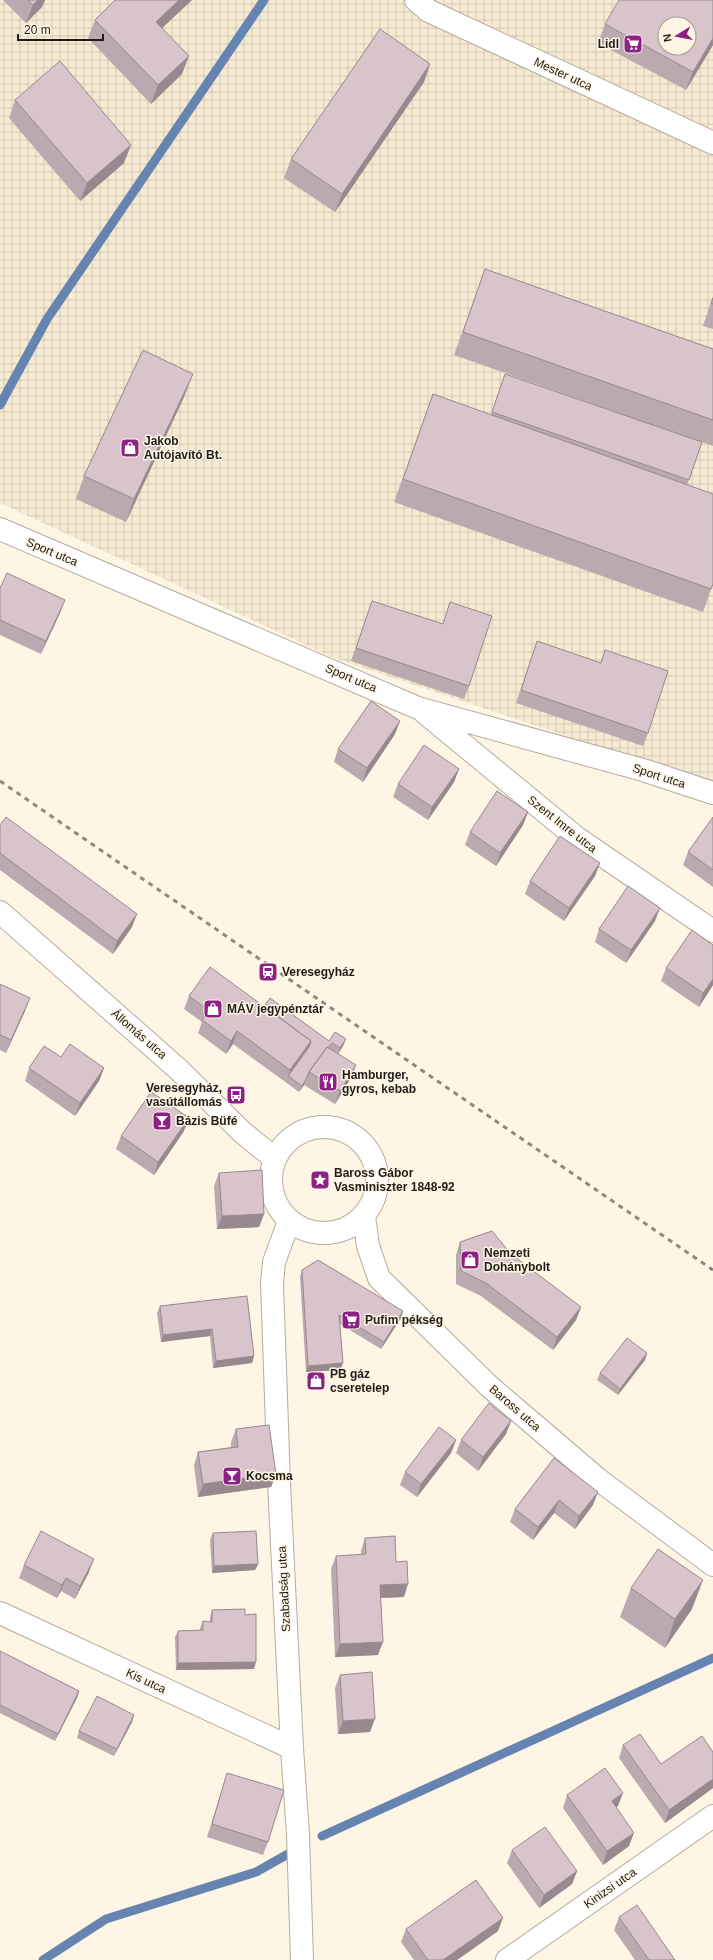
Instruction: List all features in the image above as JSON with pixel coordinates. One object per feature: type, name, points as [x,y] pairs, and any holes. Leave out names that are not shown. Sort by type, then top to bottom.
[{"type":"street","name":"Mester utca","points":[[416,0],[429,11],[713,143]]},
{"type":"street","name":"Sport utca","points":[[0,528],[418,708],[643,770],[713,794]]},
{"type":"street","name":"Szent Imre utca","points":[[418,708],[577,838],[713,931]]},
{"type":"street","name":"Állomás utca","points":[[0,912],[178,1069],[242,1132],[275,1159]]},
{"type":"street","points":[[317,1127],[335,1128],[352,1135],[366,1147],[374,1164],[377,1182],[373,1200],[364,1216],[351,1226],[336,1232],[319,1233],[303,1229],[289,1221],[278,1208],[272,1192],[271,1176],[275,1159],[284,1144],[299,1133],[317,1127]]},
{"type":"street","name":"Baross utca","points":[[364,1216],[368,1246],[379,1278],[490,1387],[599,1480],[713,1565]]},
{"type":"street","name":"Szabadság utca","points":[[289,1221],[274,1262],[272,1283],[279,1483],[292,1748],[298,1834],[302,1960]]},
{"type":"street","name":"Kis utca","points":[[0,1613],[292,1748]]},
{"type":"street","name":"Kinizsi utca","points":[[506,1960],[713,1816]]},
{"type":"shaded area","points":[[0,0],[713,0],[713,782],[573,738],[334,658],[0,503]]},
{"type":"building","points":[[28,0],[38,0],[33,5]]},
{"type":"building","points":[[115,0],[179,0],[156,22],[189,56],[158,85],[95,20]]},
{"type":"building","points":[[619,0],[713,0],[713,38],[693,72],[664,56],[697,56],[697,16],[657,16],[657,52],[605,24]]},
{"type":"building","points":[[380,29],[430,64],[342,194],[291,159]]},
{"type":"building","points":[[60,61],[131,145],[87,183],[15,100]]},
{"type":"building","points":[[485,269],[713,349],[713,420],[463,332]]},
{"type":"building","name":"Jakob Autójavító Bt.","points":[[143,350],[193,374],[134,499],[84,476]]},
{"type":"building","points":[[505,374],[702,442],[689,480],[492,412]]},
{"type":"building","points":[[433,394],[713,494],[713,584],[711,589],[403,479]]},
{"type":"building","points":[[7,573],[65,600],[46,641],[0,620],[0,588]]},
{"type":"building","points":[[372,601],[443,624],[450,602],[492,616],[469,686],[356,648]]},
{"type":"building","points":[[537,641],[601,663],[605,650],[668,671],[648,733],[521,690]]},
{"type":"building","points":[[371,701],[400,721],[367,768],[338,749]]},
{"type":"building","points":[[424,745],[459,769],[432,807],[398,784]]},
{"type":"building","points":[[497,791],[528,812],[500,853],[470,832]]},
{"type":"building","points":[[6,817],[137,914],[117,941],[0,853],[0,825]]},
{"type":"building","points":[[713,817],[713,870],[688,852]]},
{"type":"building","points":[[560,836],[600,863],[569,908],[530,881]]},
{"type":"building","points":[[628,886],[660,908],[631,950],[599,929]]},
{"type":"building","points":[[692,930],[713,945],[713,979],[703,993],[666,968]]},
{"type":"building","points":[[210,967],[311,1041],[290,1070],[237,1031],[231,1041],[202,1020],[209,1011],[189,996]]},
{"type":"building","points":[[0,984],[30,998],[11,1040],[0,1035]]},
{"type":"building","points":[[270,998],[329,1041],[335,1032],[346,1039],[340,1048],[332,1043],[328,1048],[327,1047],[309,1072],[302,1086],[288,1076],[309,1047],[311,1041],[264,1006]]},
{"type":"building","points":[[70,1044],[104,1068],[80,1103],[29,1068],[44,1046],[61,1057]]},
{"type":"building","points":[[327,1047],[356,1065],[340,1091],[309,1072]]},
{"type":"building","points":[[151,1092],[189,1118],[158,1162],[121,1136]]},
{"type":"building","points":[[262,1170],[264,1214],[222,1216],[219,1173]]},
{"type":"building","points":[[492,1231],[511,1254],[581,1307],[557,1337],[486,1283],[461,1271],[460,1242]]},
{"type":"building","name":"Pufim pékség","points":[[318,1260],[403,1311],[384,1342],[339,1315],[343,1363],[308,1366],[302,1270]]},
{"type":"building","points":[[247,1296],[254,1356],[216,1361],[212,1329],[163,1335],[160,1306]]},
{"type":"building","points":[[627,1338],[647,1353],[620,1389],[600,1373]]},
{"type":"building","points":[[489,1403],[511,1421],[483,1457],[461,1440]]},
{"type":"building","name":"Kocsma","points":[[269,1425],[276,1474],[203,1484],[198,1452],[238,1447],[236,1429]]},
{"type":"building","points":[[439,1427],[456,1440],[421,1484],[405,1472]]},
{"type":"building","points":[[554,1458],[598,1492],[579,1516],[559,1500],[538,1527],[515,1509]]},
{"type":"building","points":[[41,1531],[94,1559],[80,1586],[66,1578],[62,1585],[24,1565]]},
{"type":"building","points":[[256,1531],[258,1564],[214,1566],[213,1533]]},
{"type":"building","points":[[395,1536],[396,1562],[407,1561],[408,1584],[380,1585],[383,1642],[340,1644],[336,1556],[366,1554],[365,1538]]},
{"type":"building","points":[[658,1549],[703,1580],[675,1619],[631,1588]]},
{"type":"building","points":[[245,1609],[245,1615],[256,1614],[256,1662],[178,1663],[178,1631],[203,1630],[203,1621],[212,1622],[212,1610]]},
{"type":"building","points":[[0,1651],[79,1691],[58,1734],[0,1705]]},
{"type":"building","points":[[372,1672],[375,1719],[343,1721],[340,1675]]},
{"type":"building","points":[[97,1696],[134,1715],[117,1749],[79,1731]]},
{"type":"building","points":[[640,1734],[661,1764],[702,1736],[713,1752],[713,1779],[669,1810],[623,1745]]},
{"type":"building","points":[[605,1768],[623,1793],[612,1801],[634,1833],[607,1851],[567,1795]]},
{"type":"building","points":[[227,1773],[284,1790],[268,1842],[212,1824]]},
{"type":"building","points":[[545,1827],[577,1871],[544,1895],[512,1850]]},
{"type":"building","points":[[476,1880],[503,1918],[443,1960],[428,1960],[406,1929]]},
{"type":"building","points":[[637,1905],[675,1960],[649,1960],[619,1917]]},
{"type":"waterway","points":[[0,405],[47,319],[264,0]]},
{"type":"waterway","points":[[322,1836],[713,1658]]},
{"type":"waterway","points":[[43,1960],[106,1919],[256,1872],[288,1854]]},
{"type":"railway","points":[[0,781],[713,1270]]},
{"type":"place","name":"Lidl","points":[[633,44]]},
{"type":"place","name":"Jakob Autójavító Bt.","points":[[130,448]]},
{"type":"place","name":"Veresegyház","points":[[268,972]]},
{"type":"place","name":"MÁV jegypénztár","points":[[213,1009]]},
{"type":"place","name":"Hamburger, gyros, kebab","points":[[328,1082]]},
{"type":"place","name":"Veresegyház, vasútállomás","points":[[236,1095]]},
{"type":"place","name":"Bázis Büfé","points":[[162,1121]]},
{"type":"place","name":"Baross Gábor Vasminiszter 1848-92","points":[[320,1180]]},
{"type":"place","name":"Nemzeti Dohánybolt","points":[[470,1260]]},
{"type":"place","name":"Pufim pékség","points":[[351,1320]]},
{"type":"place","name":"PB gáz cseretelep","points":[[316,1381]]},
{"type":"place","name":"Kocsma","points":[[232,1476]]}]
